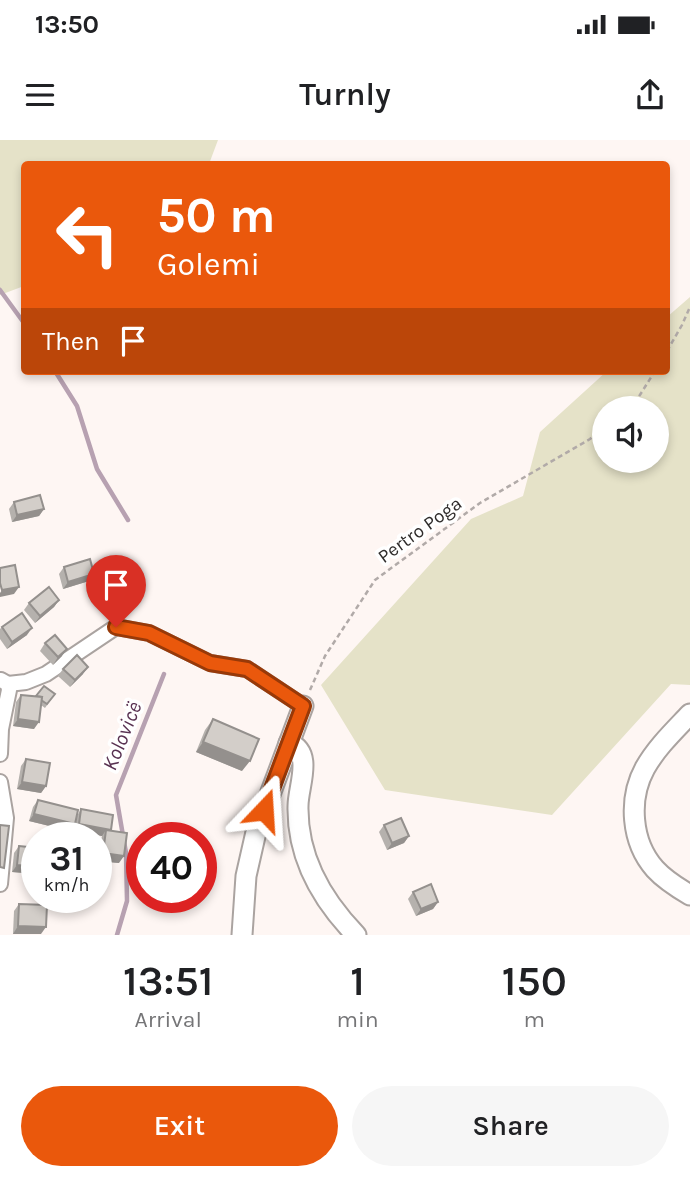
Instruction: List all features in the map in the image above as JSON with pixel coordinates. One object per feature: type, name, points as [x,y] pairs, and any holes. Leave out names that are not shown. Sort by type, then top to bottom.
[{"type":"street","points":[[0,754],[6,685],[26,682],[46,674],[116,627],[149,633],[210,663],[247,669],[303,706],[256,832],[246,876],[242,935]]},
{"type":"street","points":[[690,714],[663,743],[644,770],[638,786],[634,817],[641,844],[655,869],[690,895]]},
{"type":"street","points":[[289,743],[297,746],[304,763],[298,804],[301,844],[318,886],[356,935]]},
{"type":"street","points":[[0,782],[6,818],[0,884]]},
{"type":"path","points":[[670,346],[690,307]]},
{"type":"path","points":[[639,396],[652,375]]},
{"type":"path","name":"Pertro Poga","points":[[303,706],[326,656],[376,580],[480,503],[592,437]]},
{"type":"shaded area","points":[[0,140],[218,140],[210,161],[21,161],[21,287],[0,295]]},
{"type":"shaded area","points":[[690,297],[690,685],[671,684],[552,815],[385,790],[321,685],[471,519],[523,496],[540,432],[603,375],[670,375],[670,314]]},
{"type":"building","points":[[40,495],[44,509],[17,515],[14,502]]},
{"type":"building","points":[[90,559],[94,574],[68,582],[64,567]]},
{"type":"building","points":[[15,565],[19,587],[2,590],[0,568]]},
{"type":"building","points":[[49,587],[59,600],[40,616],[29,603]]},
{"type":"building","points":[[22,613],[32,628],[12,642],[2,627]]},
{"type":"building","points":[[55,635],[67,649],[58,657],[45,643]]},
{"type":"building","points":[[77,655],[88,667],[75,680],[63,669]]},
{"type":"building","points":[[44,686],[55,694],[47,704],[41,700],[42,697],[36,696]]},
{"type":"building","points":[[21,695],[42,697],[39,722],[18,719]]},
{"type":"building","points":[[213,719],[259,739],[250,761],[203,742]]},
{"type":"building","points":[[26,759],[50,763],[46,786],[22,782]]},
{"type":"building","points":[[38,800],[78,810],[75,822],[34,814]]},
{"type":"building","points":[[81,809],[113,815],[112,822],[79,822]]},
{"type":"building","points":[[401,818],[409,836],[392,843],[384,825]]},
{"type":"building","points":[[0,825],[9,826],[4,868],[0,867]]},
{"type":"building","points":[[112,831],[126,833],[124,856],[112,854]]},
{"type":"building","points":[[19,846],[21,846],[21,865],[17,865]]},
{"type":"building","points":[[431,884],[438,902],[421,909],[413,892]]},
{"type":"building","points":[[19,904],[21,913],[47,913],[46,927],[18,926]]},
{"type":"waterway","name":"Kolovicë","points":[[0,290],[21,319]]},
{"type":"waterway","name":"Kolovicë","points":[[58,375],[77,406],[97,469],[128,520]]},
{"type":"waterway","name":"Kolovicë","points":[[117,935],[127,901],[126,853],[116,795],[164,674]]},
{"type":"route","points":[[116,627],[149,633],[210,663],[247,669],[303,706],[264,810]]}]
